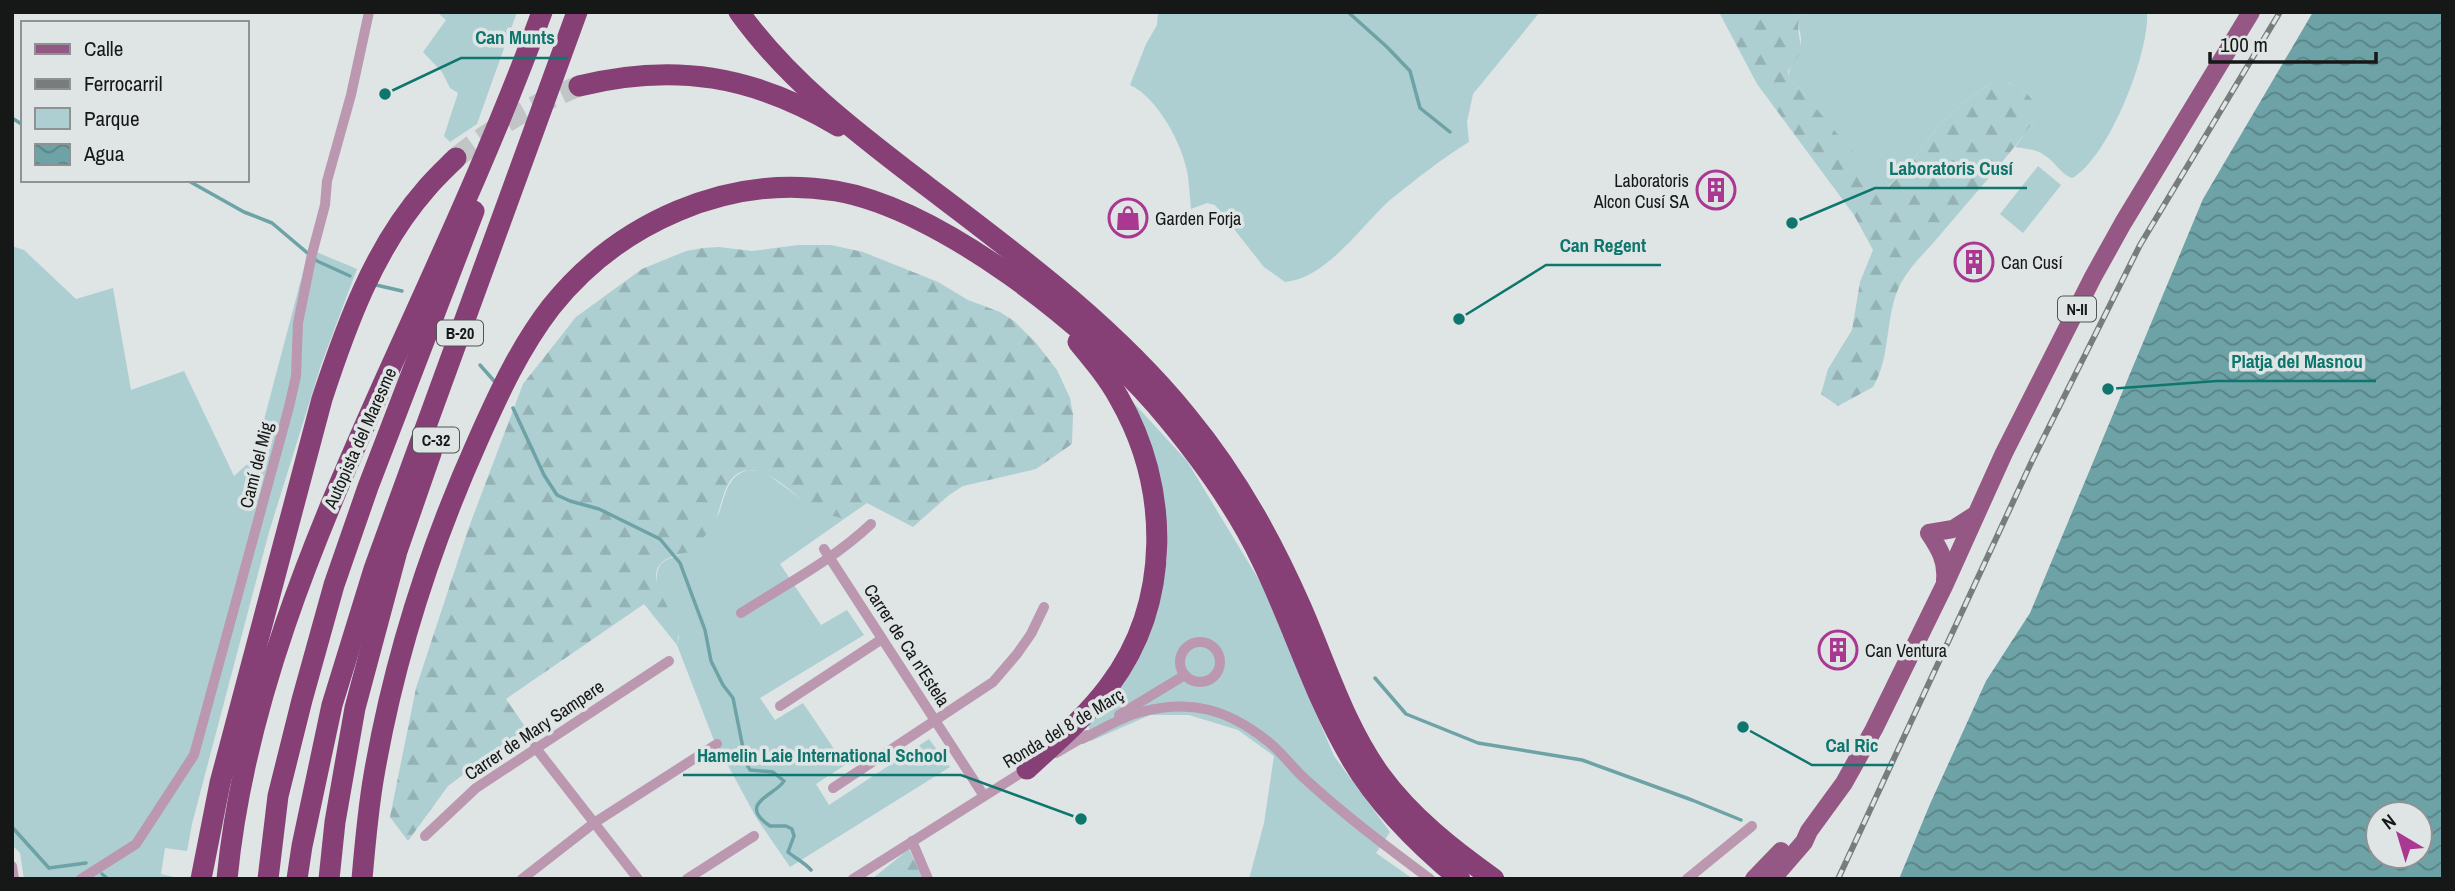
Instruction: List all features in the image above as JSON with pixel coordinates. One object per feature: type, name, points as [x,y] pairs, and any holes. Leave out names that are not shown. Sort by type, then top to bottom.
[{"type":"highway","name":"Autopista del Maresme","points":[[227,879],[241,785],[260,701],[329,506],[524,62],[542,12]]},
{"type":"highway","name":"B-20","points":[[298,879],[302,846],[332,705],[374,569],[577,12]]},
{"type":"highway","name":"C-32","points":[[329,879],[335,822],[355,708],[397,551],[552,115],[583,12]]},
{"type":"highway","points":[[739,12],[765,46],[806,88],[1078,306],[1159,382],[1214,449],[1261,522],[1302,607],[1344,712],[1377,769],[1408,807],[1435,833],[1494,879]]},
{"type":"highway","name":"B-20","points":[[268,879],[278,796],[334,585],[470,224],[524,62]]},
{"type":"highway","points":[[579,86],[624,76],[659,74],[716,77],[784,98],[888,156]]},
{"type":"highway","points":[[201,879],[220,783],[314,426],[339,347],[373,269],[395,231],[425,189],[456,158]]},
{"type":"highway","points":[[362,879],[373,777],[399,657],[428,562],[460,480],[508,377],[547,312],[601,256],[640,229],[674,212],[710,199],[791,187],[838,191],[874,202],[934,228],[999,269],[1048,305],[1095,344],[1153,402],[1215,480],[1261,559],[1324,707],[1354,764],[1382,802],[1413,837],[1460,879]]},
{"type":"highway","points":[[1027,769],[1097,700],[1118,672],[1144,620],[1151,598],[1157,558],[1153,485],[1139,440],[1108,382],[1048,305]]},
{"type":"highway","points":[[220,783],[271,668]]},
{"type":"main road","name":"N-II","points":[[1772,879],[1804,842],[1850,772],[1944,586],[2033,394],[2105,255],[2250,12]]},
{"type":"main road","points":[[1944,586],[1946,570],[1942,552],[1928,533],[1953,529],[1975,515]]},
{"type":"main road","name":"N-II","points":[[1754,879],[1797,835],[1809,831]]},
{"type":"street","name":"Camí del Mig","points":[[81,879],[136,844],[194,755],[262,515],[289,407],[296,376],[298,324],[312,254],[326,205],[327,181],[351,95],[369,12]]},
{"type":"street","points":[[741,613],[826,553],[856,538],[871,524]]},
{"type":"street","name":"Carrer de Ca n'Estela","points":[[826,553],[984,796]]},
{"type":"street","points":[[833,788],[993,682],[1031,634],[1044,607]]},
{"type":"street","points":[[779,706],[882,639]]},
{"type":"street","name":"Carrer de Mary Sampere","points":[[425,836],[476,788],[669,661]]},
{"type":"street","name":"Ronda del 8 de Març","points":[[853,879],[1027,769],[1082,739],[1185,675]]},
{"type":"street","points":[[1082,739],[1139,712],[1178,706],[1212,709],[1238,720],[1268,740],[1305,778],[1430,879]]},
{"type":"street","points":[[522,879],[594,823],[717,744]]},
{"type":"street","points":[[536,747],[638,879]]},
{"type":"street","points":[[1687,879],[1752,826]]},
{"type":"street","points":[[687,879],[754,836]]},
{"type":"street","points":[[912,841],[928,879]]},
{"type":"street","points":[[12,866],[14,879]]},
{"type":"green space","points":[[437,12],[517,12],[477,124],[450,142],[444,136],[458,93],[450,88],[442,72],[423,52],[446,20]]},
{"type":"green space","points":[[1158,12],[1540,12],[1473,94],[1467,122],[1469,142],[1390,200],[1329,261],[1315,271],[1285,282],[1264,267],[1215,205],[1207,203],[1191,209],[1188,176],[1175,137],[1150,100],[1130,85],[1146,44],[1157,25]]},
{"type":"green space","points":[[1719,12],[1802,12],[1798,26],[1801,52],[1788,71],[1788,78],[1802,91],[1880,186],[1888,187],[1895,181],[1947,118],[1993,82],[2009,83],[2017,87],[2030,97],[2034,104],[2035,120],[1901,283],[1892,308],[1883,362],[1873,387],[1838,406],[1821,394],[1828,369],[1852,330],[1860,282],[1873,250],[1854,215],[1757,84]]},
{"type":"green space","points":[[1802,12],[2147,12],[2142,53],[2124,103],[2099,150],[2086,167],[2072,178],[2041,153],[2015,147],[2035,120],[2024,91],[2009,83],[1993,82],[1947,118],[1887,187],[1880,186],[1868,174],[1802,91],[1788,78],[1800,45],[1798,22]]},
{"type":"green space","points":[[2038,166],[2061,185],[2023,233],[2000,214]]},
{"type":"green space","points":[[798,245],[831,245],[863,252],[938,282],[968,300],[1000,312],[1014,321],[1057,370],[1070,398],[1073,414],[1072,444],[1036,469],[963,486],[913,527],[867,503],[844,519],[832,516],[813,508],[784,485],[761,472],[740,472],[730,481],[714,522],[692,553],[671,557],[661,563],[657,571],[660,590],[678,629],[677,645],[644,604],[506,699],[526,728],[448,786],[408,841],[390,817],[416,688],[469,527],[523,384],[576,317],[642,269],[686,251],[703,248],[752,251]]},
{"type":"green space","points":[[12,246],[24,250],[76,299],[113,288],[131,390],[184,371],[234,476],[254,458],[309,249],[357,269],[321,365],[269,532],[187,851],[165,848],[161,874],[182,879],[24,879],[20,853],[12,845]]},
{"type":"green space","points":[[1131,400],[1187,461],[1262,585],[1334,756],[1390,832],[1376,853],[1413,879],[1249,879],[1264,823],[1274,756],[1238,730],[1189,715],[1150,715],[1091,741],[1088,723],[1139,649],[1167,560],[1157,474]]},
{"type":"green space","points":[[748,470],[763,471],[812,507],[844,519],[780,564],[821,625],[847,610],[864,635],[760,698],[775,720],[803,703],[845,765],[816,784],[829,805],[929,739],[950,767],[790,867],[757,819],[713,738],[677,645],[679,637],[657,585],[661,564],[686,551],[700,538],[717,516],[733,479]]},
{"type":"green space","points":[[909,849],[923,879],[872,879]]},
{"type":"water","points":[[2313,12],[2443,12],[2443,879],[1899,879],[1986,681],[2030,613],[2203,199]]},
{"type":"waterway","points":[[1348,12],[1410,71],[1420,108],[1450,132]]},
{"type":"waterway","points":[[12,118],[21,124]]},
{"type":"waterway","points":[[191,182],[244,212],[272,223],[317,261],[350,276]]},
{"type":"waterway","points":[[376,285],[402,291]]},
{"type":"waterway","points":[[480,365],[495,382]]},
{"type":"waterway","points":[[513,408],[544,475],[557,495],[599,509],[660,539],[680,563],[705,630],[711,661],[733,698],[746,763],[750,770],[773,772],[784,781],[761,800],[757,811],[770,826],[786,826],[792,829],[794,836],[788,852],[811,870]]},
{"type":"waterway","points":[[1375,678],[1406,714],[1478,743],[1582,760],[1741,820]]},
{"type":"waterway","points":[[12,827],[49,868],[86,863]]},
{"type":"waterway","points":[[102,874],[108,879]]},
{"type":"tunnel","points":[[456,158],[515,117],[579,86]]},
{"type":"railway","points":[[1838,879],[2032,461],[2140,245],[2280,12]]},
{"type":"place","name":"Can Munts","points":[[385,94]]},
{"type":"place","name":"Laboratoris Alcon Cusí SA","points":[[1716,190]]},
{"type":"place","name":"Garden Forja","points":[[1128,218]]},
{"type":"place","name":"Laboratoris Cusí","points":[[1792,223]]},
{"type":"place","name":"Can Cusí","points":[[1974,262]]},
{"type":"place","name":"Can Regent","points":[[1459,319]]},
{"type":"place","name":"Platja del Masnou","points":[[2108,389]]},
{"type":"place","name":"Can Ventura","points":[[1838,650]]},
{"type":"place","name":"Cal Ric","points":[[1743,727]]},
{"type":"place","name":"Hamelin Laie International School","points":[[1081,819]]}]
